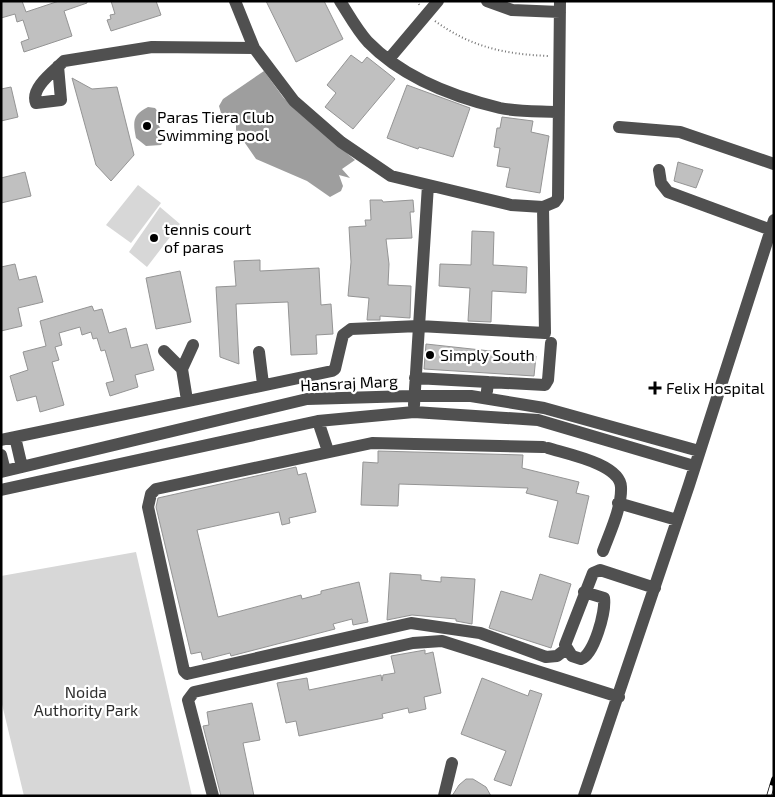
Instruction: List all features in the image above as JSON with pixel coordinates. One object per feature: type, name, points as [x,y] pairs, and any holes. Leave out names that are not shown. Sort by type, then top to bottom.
[{"type":"street","points":[[235,1],[254,48],[303,111],[341,142],[392,176],[500,204],[543,208],[555,202],[558,198],[560,7],[512,10],[487,1]]},
{"type":"street","points":[[340,1],[368,42],[389,59],[423,81],[501,108],[558,112]]},
{"type":"street","points":[[389,59],[438,1]]},
{"type":"street","points":[[58,66],[64,62],[152,47],[254,48]]},
{"type":"street","points":[[618,127],[680,132],[774,164]]},
{"type":"street","points":[[584,796],[655,588],[772,225],[668,192],[661,183],[659,170]]},
{"type":"street","points":[[414,412],[413,396],[428,185]]},
{"type":"street","points":[[1,440],[263,384],[334,371],[343,335],[351,329],[419,326],[545,333],[543,208]]},
{"type":"street","points":[[415,378],[545,384],[548,380],[551,343]]},
{"type":"street","points":[[187,400],[182,369],[193,345]]},
{"type":"street","points":[[164,350],[182,369]]},
{"type":"street","points":[[259,352],[263,384]]},
{"type":"street","points":[[487,398],[488,382]]},
{"type":"street","name":"Hansraj Marg","points":[[3,472],[307,399],[413,396],[471,396],[487,398],[544,408],[699,450]]},
{"type":"street","name":"Hansraj Marg","points":[[1,490],[318,421],[414,412],[538,420],[694,466]]},
{"type":"street","points":[[318,421],[328,451]]},
{"type":"street","points":[[15,437],[22,467]]},
{"type":"street","points":[[566,649],[557,656],[546,657],[480,634],[411,624],[187,674],[184,671],[148,507],[151,494],[156,490],[328,451],[378,442],[546,448],[608,469],[618,478],[621,484],[618,504],[603,551]]},
{"type":"street","points":[[1,455],[3,472]]},
{"type":"street","points":[[618,504],[677,520]]},
{"type":"street","points":[[584,592],[604,598],[605,606],[592,648],[588,655],[581,659],[573,657],[566,649],[566,640],[584,592],[591,575],[600,570],[655,588]]},
{"type":"street","points":[[213,796],[188,700],[194,692],[413,643],[442,641],[618,697]]},
{"type":"street","points":[[444,796],[452,762]]},
{"type":"path","points":[[416,1],[426,15],[455,36],[486,48],[530,55],[560,56]]},
{"type":"green space","points":[[138,185],[161,203],[131,243],[106,225]]},
{"type":"green space","name":"tennis court of paras","points":[[160,207],[180,224],[147,267],[129,252]]},
{"type":"green space","name":"Noida Authority Park","points":[[136,552],[192,796],[24,796],[1,700],[1,576]]},
{"type":"shaded area","points":[[264,71],[283,97],[297,111],[355,160],[342,169],[350,178],[339,175],[343,186],[341,191],[330,197],[307,181],[256,159],[236,130],[236,122],[221,113],[219,106],[223,99]]},
{"type":"shaded area","name":"Paras Tiera Club Swimming pool","points":[[148,107],[155,108],[159,113],[158,124],[166,138],[161,145],[146,146],[136,138],[134,128],[136,116]]},
{"type":"building","points":[[1,1],[22,1],[26,12],[59,1],[87,1],[87,3],[64,11],[72,36],[24,52],[21,42],[29,39],[23,20],[17,22],[15,14],[1,18]]},
{"type":"building","points":[[111,1],[156,1],[161,15],[111,31],[107,20],[111,19],[110,15],[115,14]]},
{"type":"building","points":[[266,1],[324,1],[343,39],[296,62]]},
{"type":"building","points":[[351,55],[362,63],[367,57],[395,79],[353,129],[325,107],[336,93],[327,85]]},
{"type":"building","points":[[72,78],[92,89],[117,87],[134,155],[111,181],[96,165]]},
{"type":"building","points":[[407,85],[470,108],[453,157],[419,147],[418,149],[387,138]]},
{"type":"building","points":[[11,87],[18,117],[1,121],[1,89]]},
{"type":"building","points":[[502,117],[533,121],[531,132],[549,136],[540,193],[506,187],[510,168],[497,166],[500,148],[494,147],[497,128],[500,128]]},
{"type":"building","points":[[678,162],[703,170],[696,188],[674,181]]},
{"type":"building","points":[[25,172],[31,196],[1,203],[1,178]]},
{"type":"building","points":[[370,200],[382,200],[383,202],[413,200],[414,212],[410,212],[412,238],[386,239],[389,264],[388,285],[411,286],[410,318],[380,316],[380,320],[367,320],[369,298],[348,296],[351,262],[349,227],[366,226],[365,220],[371,220]]},
{"type":"building","points":[[472,231],[494,232],[493,265],[527,267],[526,293],[492,291],[491,322],[468,321],[470,288],[439,286],[440,264],[471,265]]},
{"type":"building","points":[[260,260],[260,271],[319,268],[321,305],[331,304],[333,334],[316,335],[317,354],[291,355],[288,302],[236,304],[239,364],[220,357],[216,287],[236,286],[234,261]]},
{"type":"building","points":[[15,264],[19,280],[36,276],[43,302],[18,308],[22,326],[1,331],[1,267]]},
{"type":"building","points":[[180,271],[191,322],[156,329],[146,278]]},
{"type":"building","points":[[92,306],[94,311],[102,309],[109,333],[126,328],[131,348],[147,344],[154,370],[135,375],[138,387],[110,396],[106,383],[114,381],[105,350],[101,351],[97,338],[93,339],[91,332],[82,335],[80,327],[59,333],[62,345],[55,347],[59,360],[52,362],[64,405],[40,412],[36,396],[17,401],[10,376],[28,370],[23,352],[46,346],[40,321]]},
{"type":"building","points":[[426,344],[536,356],[534,376],[424,369]]},
{"type":"building","points":[[378,451],[523,455],[522,468],[579,482],[576,493],[589,496],[578,544],[549,537],[558,501],[526,493],[528,488],[399,484],[398,506],[361,505],[363,462],[378,463]]},
{"type":"building","points":[[296,467],[298,475],[306,473],[316,512],[289,518],[290,523],[282,525],[279,512],[197,530],[218,617],[301,595],[302,599],[321,594],[321,591],[359,582],[368,622],[353,625],[352,619],[333,624],[335,629],[231,656],[230,653],[203,660],[201,652],[191,654],[156,507],[158,498]]},
{"type":"building","points":[[390,573],[421,575],[421,580],[441,582],[441,577],[475,579],[472,624],[456,621],[456,619],[412,615],[387,620]]},
{"type":"building","points":[[540,574],[571,584],[551,648],[489,628],[501,591],[532,600]]},
{"type":"building","points":[[425,650],[425,654],[433,652],[441,693],[424,697],[426,709],[409,713],[408,708],[382,714],[383,718],[299,736],[296,721],[286,723],[277,683],[307,678],[309,690],[381,675],[382,681],[383,675],[395,673],[391,656]]},
{"type":"building","points":[[482,678],[528,696],[530,690],[542,694],[511,786],[494,780],[506,751],[461,734]]},
{"type":"building","points":[[252,703],[260,740],[243,743],[254,796],[221,796],[203,726],[209,725],[207,712]]},
{"type":"building","points":[[466,779],[473,779],[486,787],[491,796],[452,796],[459,785]]},
{"type":"railway","points":[[769,796],[774,779]]},
{"type":"place","name":"Paras Tiera Club Swimming pool","points":[[147,126]]},
{"type":"place","name":"tennis court of paras","points":[[154,238]]},
{"type":"place","name":"Simply South","points":[[430,355]]},
{"type":"place","name":"Felix Hospital","points":[[655,388]]}]
